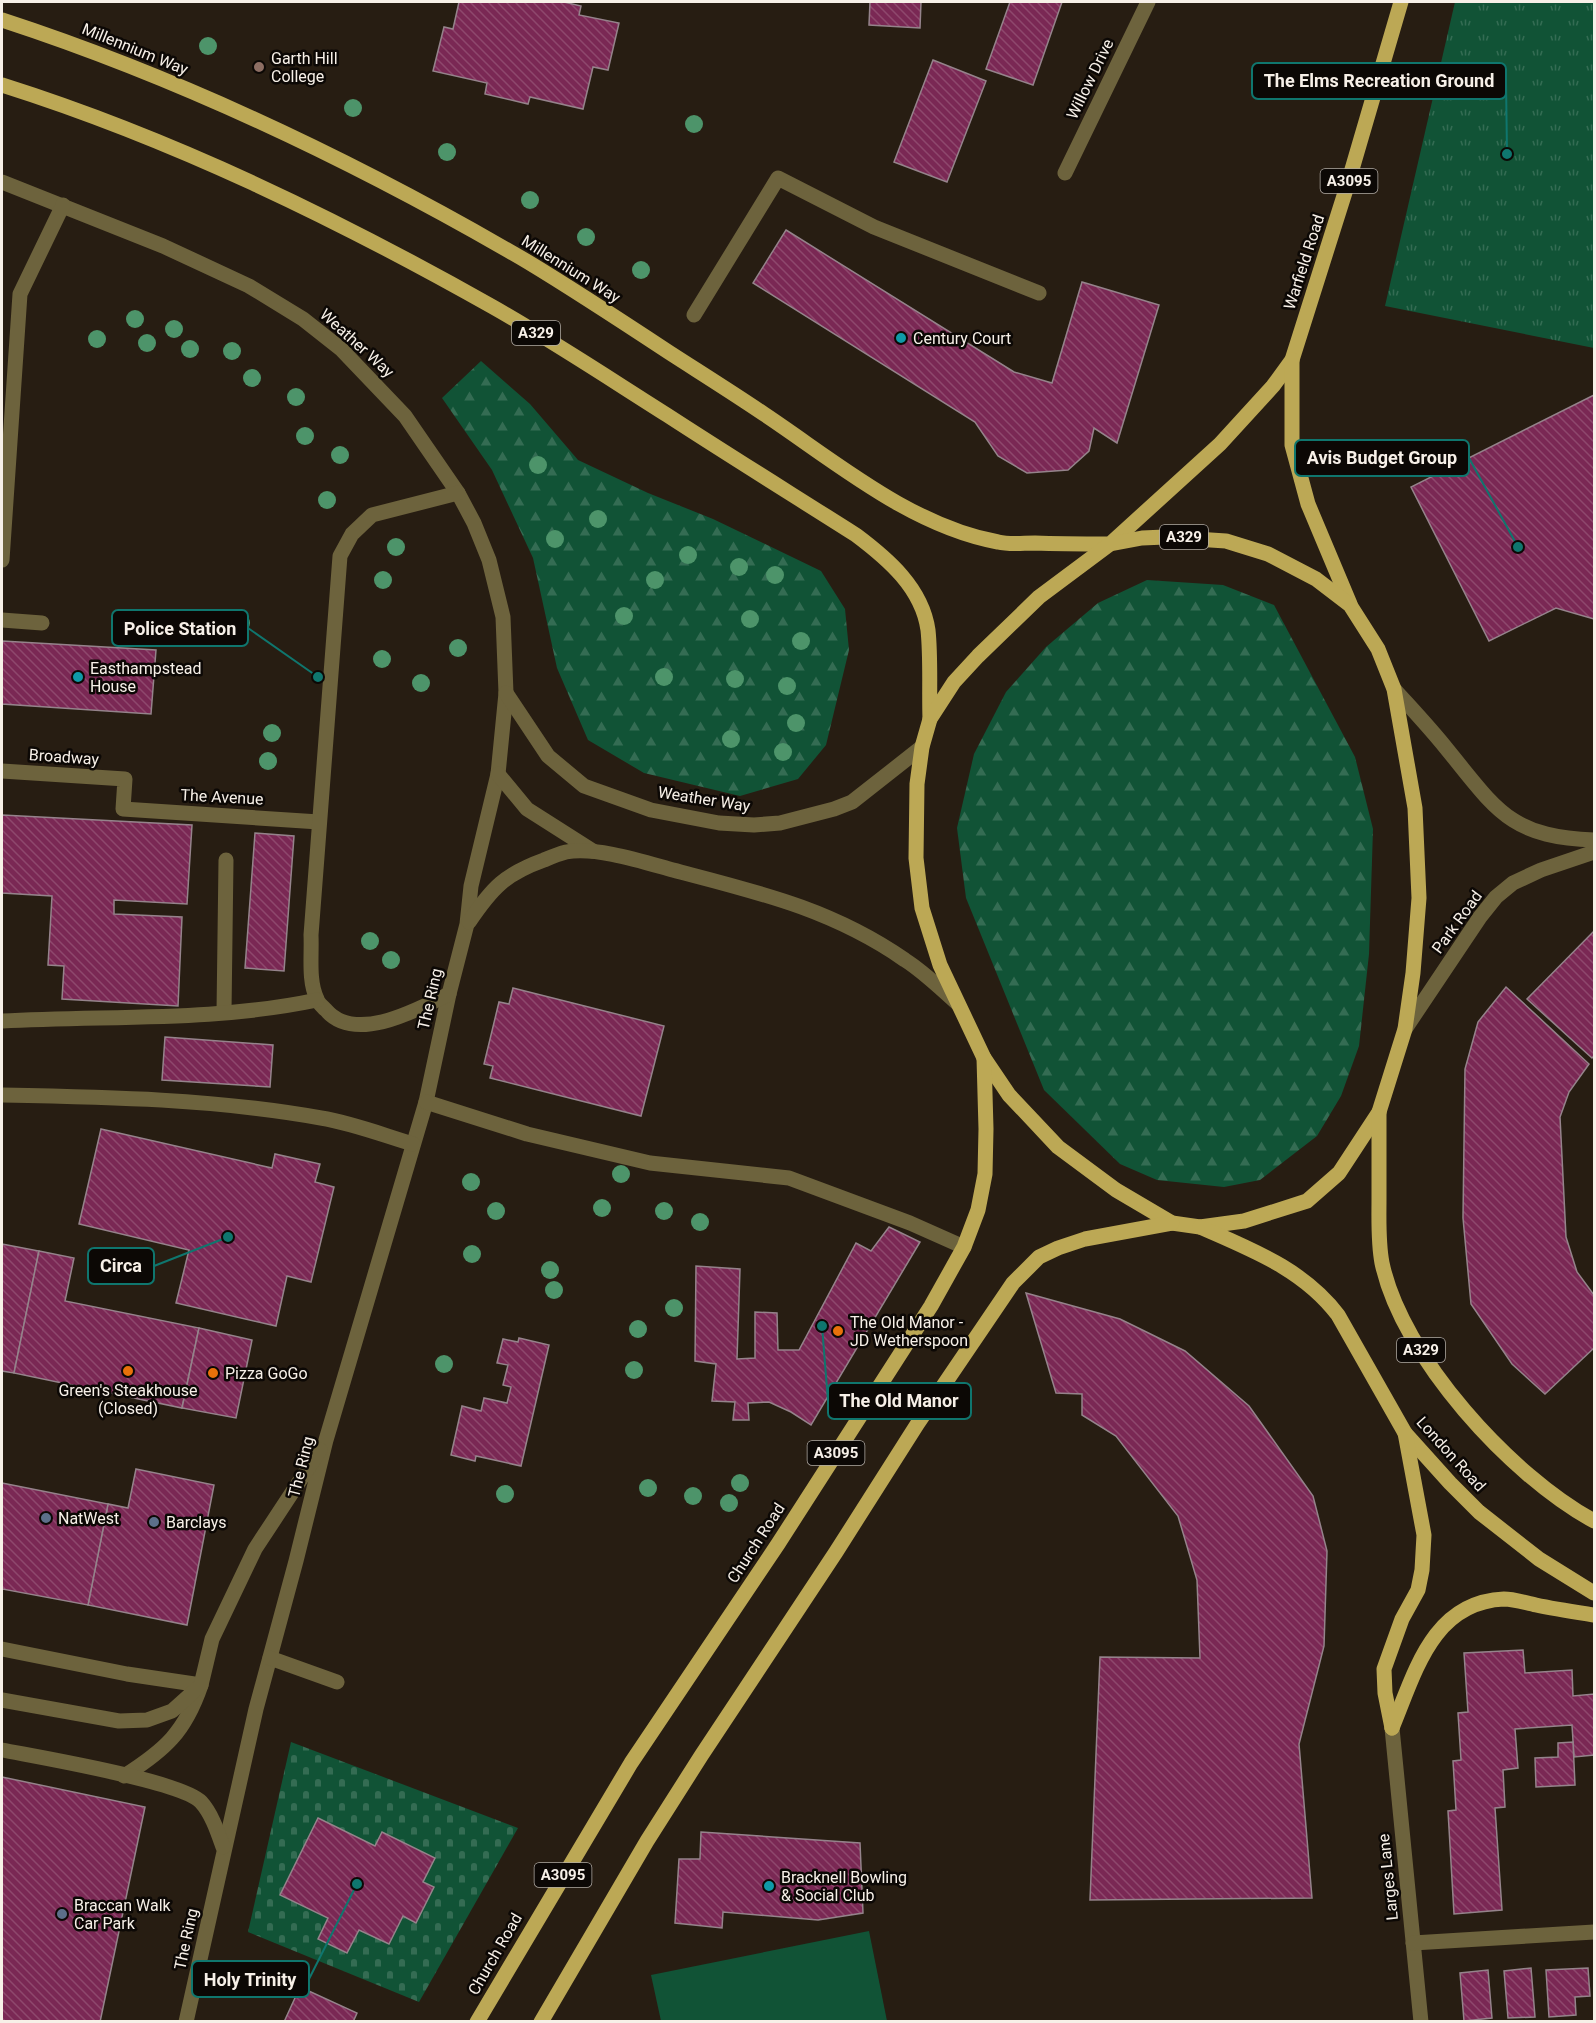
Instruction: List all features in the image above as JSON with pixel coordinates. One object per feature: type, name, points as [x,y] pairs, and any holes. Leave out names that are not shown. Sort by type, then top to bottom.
[{"type":"main road","name":"Warfield Road","points":[[1350,605],[1308,504],[1292,445],[1292,360],[1348,183],[1397,2]]},
{"type":"main road","name":"Millennium Way","points":[[2,20],[62,39],[155,75],[255,118],[434,208],[580,293],[764,413],[865,484],[930,519],[962,532],[1000,543],[1110,544]]},
{"type":"main road","name":"A329","points":[[2,85],[39,97],[185,154],[273,192],[355,234],[494,308],[856,535],[884,556],[902,576],[921,606],[927,628],[930,719]]},
{"type":"main road","name":"Warfield Road","points":[[1110,544],[1220,444],[1273,386],[1292,360]]},
{"type":"main road","name":"A329","points":[[1165,537],[1226,541],[1268,554],[1294,567],[1316,579],[1350,605],[1378,649],[1394,690],[1415,808],[1419,898],[1413,973],[1405,1029],[1379,1112],[1339,1173],[1307,1201],[1244,1221],[1200,1227],[1172,1223],[1116,1190],[1058,1147],[1009,1095],[984,1058],[930,938],[918,879],[917,784],[922,747],[930,719],[954,682],[992,642],[1040,597],[1110,544],[1142,538],[1165,537]]},
{"type":"main road","name":"Church Road","points":[[477,2022],[597,1817],[932,1306],[964,1247],[978,1209],[985,1174],[984,1058]]},
{"type":"main road","name":"A329","points":[[1379,1112],[1379,1228],[1382,1262],[1404,1320],[1423,1353],[1447,1387],[1499,1448],[1538,1483],[1594,1521]]},
{"type":"main road","name":"A3095","points":[[541,2022],[647,1841],[701,1756],[1013,1282],[1039,1257],[1059,1248],[1085,1239],[1172,1223]]},
{"type":"main road","name":"London Road","points":[[1200,1227],[1267,1257],[1296,1274],[1325,1298],[1338,1315],[1406,1433],[1450,1483],[1479,1512],[1539,1559],[1594,1593]]},
{"type":"main road","points":[[1392,1728],[1385,1693],[1384,1669],[1401,1619],[1418,1590],[1423,1558],[1424,1535],[1406,1433]]},
{"type":"main road","points":[[1392,1728],[1421,1656],[1431,1640],[1452,1618],[1474,1604],[1506,1599],[1594,1615]]},
{"type":"street","name":"Willow Drive","points":[[1065,173],[1148,2]]},
{"type":"street","points":[[694,315],[778,178],[874,227],[1040,293]]},
{"type":"street","name":"Weather Way","points":[[2,182],[63,205],[195,261],[249,286],[303,319],[341,349],[381,388],[405,416],[458,493],[482,541],[498,590],[503,617],[506,693],[498,774],[471,886],[466,924]]},
{"type":"street","points":[[2,560],[20,294],[63,205]]},
{"type":"street","points":[[449,994],[409,1014],[362,1025],[334,1019],[317,1000],[312,978],[311,935],[339,555],[352,534],[372,515],[458,493]]},
{"type":"street","points":[[2,620],[42,623]]},
{"type":"street","points":[[1394,690],[1445,746],[1481,793],[1496,808],[1517,823],[1539,832],[1564,839],[1594,840]]},
{"type":"street","name":"Weather Way","points":[[506,693],[548,756],[584,786],[651,810],[719,824],[780,824],[834,809],[852,802],[922,747]]},
{"type":"street","name":"Broadway","points":[[2,771],[125,779],[123,810]]},
{"type":"street","points":[[498,774],[527,809],[593,851]]},
{"type":"street","name":"The Avenue","points":[[123,810],[319,822]]},
{"type":"street","points":[[466,924],[488,894],[524,867],[566,852],[593,851],[660,866],[772,897],[841,922],[907,961],[958,1004]]},
{"type":"street","name":"Park Road","points":[[1405,1029],[1480,917],[1496,897],[1514,882],[1594,852]]},
{"type":"street","points":[[224,1012],[226,860]]},
{"type":"street","name":"The Ring","points":[[186,2022],[256,1708],[326,1440],[426,1102],[466,924]]},
{"type":"street","points":[[2,1022],[39,1019],[147,1018],[279,1008],[317,1000]]},
{"type":"street","points":[[2,1095],[204,1102],[322,1118],[413,1144]]},
{"type":"street","points":[[426,1102],[527,1134],[650,1162],[789,1178],[910,1223],[964,1247]]},
{"type":"street","points":[[124,1776],[154,1757],[181,1730],[193,1708],[201,1685],[212,1639],[255,1549],[326,1440]]},
{"type":"street","points":[[2,1649],[128,1674],[201,1685]]},
{"type":"street","points":[[270,1658],[337,1682]]},
{"type":"street","points":[[2,1700],[119,1721],[147,1720],[172,1711],[201,1685]]},
{"type":"street","name":"Larges Lane","points":[[1392,1728],[1421,2022]]},
{"type":"street","points":[[2,1750],[174,1788],[201,1801],[224,1848]]},
{"type":"street","points":[[1413,1944],[1594,1932]]},
{"type":"green space","points":[[1455,2],[1594,2],[1594,348],[1385,306]]},
{"type":"green space","points":[[481,361],[530,404],[578,460],[648,493],[713,519],[821,571],[845,609],[849,650],[826,745],[798,779],[740,796],[644,773],[588,740],[557,668],[533,558],[492,470],[442,398]]},
{"type":"green space","points":[[1147,580],[1223,585],[1274,605],[1355,757],[1373,829],[1369,954],[1359,1046],[1341,1096],[1317,1136],[1260,1180],[1224,1187],[1157,1180],[1120,1164],[1044,1090],[966,898],[957,828],[974,754],[1006,692],[1046,647],[1098,603]]},
{"type":"green space","points":[[291,1742],[518,1828],[419,2002],[248,1932]]},
{"type":"green space","points":[[869,1931],[887,2021],[661,2021],[651,1975]]},
{"type":"building","points":[[459,2],[564,2],[581,6],[579,15],[619,23],[608,70],[593,67],[583,109],[530,97],[528,104],[485,94],[487,83],[433,71],[444,27],[453,29]]},
{"type":"building","points":[[870,2],[921,2],[920,28],[869,25]]},
{"type":"building","points":[[1010,2],[1062,2],[1033,85],[986,69]]},
{"type":"building","points":[[933,60],[986,81],[947,182],[894,162]]},
{"type":"building","name":"Century Court","points":[[786,230],[1014,372],[1052,383],[1082,282],[1159,305],[1117,443],[1094,428],[1089,451],[1068,470],[1027,473],[998,456],[975,422],[753,283]]},
{"type":"building","points":[[1594,395],[1594,619],[1556,608],[1489,641],[1411,487]]},
{"type":"building","name":"Easthampstead House","points":[[2,641],[156,650],[151,714],[2,704]]},
{"type":"building","points":[[2,815],[192,825],[187,904],[114,900],[114,914],[182,917],[178,1006],[62,999],[64,966],[48,965],[52,896],[2,893]]},
{"type":"building","points":[[255,833],[294,836],[284,971],[245,968]]},
{"type":"building","points":[[1594,931],[1594,1056],[1592,1058],[1527,999]]},
{"type":"building","points":[[1506,987],[1589,1064],[1569,1092],[1560,1117],[1566,1237],[1577,1272],[1594,1295],[1594,1348],[1545,1394],[1512,1364],[1471,1304],[1463,1218],[1465,1069],[1478,1022]]},
{"type":"building","points":[[513,988],[664,1026],[641,1116],[490,1078],[493,1066],[484,1064],[499,1002],[509,1004]]},
{"type":"building","points":[[165,1037],[273,1045],[270,1087],[162,1080]]},
{"type":"building","points":[[101,1129],[272,1168],[275,1154],[320,1164],[315,1182],[334,1187],[311,1282],[287,1276],[276,1326],[176,1303],[189,1250],[79,1224]]},
{"type":"building","name":"The Old Manor - JD Wetherspoon","points":[[889,1227],[920,1242],[811,1425],[769,1402],[748,1403],[749,1420],[733,1420],[735,1402],[712,1401],[716,1364],[695,1361],[696,1266],[740,1269],[737,1359],[755,1358],[755,1312],[777,1313],[778,1350],[799,1350],[856,1243],[871,1251]]},
{"type":"building","points":[[2,1244],[39,1251],[14,1373],[2,1371]]},
{"type":"building","points":[[39,1251],[74,1258],[65,1301],[199,1328],[182,1408],[14,1373]]},
{"type":"building","points":[[1026,1293],[1120,1319],[1185,1351],[1249,1406],[1313,1496],[1327,1551],[1324,1646],[1299,1744],[1312,1898],[1090,1900],[1100,1657],[1200,1658],[1197,1580],[1178,1516],[1116,1436],[1082,1415],[1082,1394],[1056,1393]]},
{"type":"building","points":[[199,1328],[252,1340],[236,1418],[182,1408]]},
{"type":"building","points":[[519,1338],[549,1345],[521,1466],[476,1456],[475,1461],[451,1455],[462,1406],[481,1411],[484,1398],[507,1403],[511,1387],[503,1385],[508,1365],[497,1363],[503,1339],[518,1342]]},
{"type":"building","points":[[136,1469],[214,1485],[187,1625],[88,1605],[108,1504],[128,1508]]},
{"type":"building","points":[[2,1483],[108,1504],[88,1605],[2,1589]]},
{"type":"building","points":[[1523,1650],[1525,1673],[1572,1670],[1573,1696],[1594,1694],[1594,1755],[1574,1757],[1572,1725],[1515,1729],[1518,1768],[1503,1770],[1505,1807],[1495,1808],[1502,1910],[1454,1914],[1448,1811],[1456,1810],[1453,1761],[1461,1760],[1458,1713],[1468,1712],[1464,1653]]},
{"type":"building","points":[[1573,1742],[1575,1785],[1536,1787],[1535,1758],[1558,1757],[1558,1743]]},
{"type":"building","name":"Braccan Walk Car Park","points":[[2,1777],[145,1807],[100,2022],[2,2022]]},
{"type":"building","points":[[318,1818],[375,1846],[382,1832],[435,1858],[423,1882],[434,1887],[416,1923],[403,1916],[389,1944],[359,1930],[347,1953],[318,1939],[328,1918],[280,1895]]},
{"type":"building","name":"Bracknell Bowling & Social Club","points":[[701,1832],[860,1843],[863,1913],[818,1920],[723,1912],[722,1928],[675,1923],[679,1859],[700,1859]]},
{"type":"building","points":[[1531,1968],[1535,2017],[1508,2018],[1504,1971]]},
{"type":"building","points":[[1588,1968],[1590,1996],[1575,1997],[1576,2015],[1549,2017],[1546,1970]]},
{"type":"building","points":[[1488,1970],[1492,2018],[1464,2021],[1460,1973]]},
{"type":"building","points":[[300,1987],[357,2013],[353,2022],[284,2022]]},
{"type":"place","name":"Garth Hill College","points":[[259,67]]},
{"type":"place","name":"The Elms Recreation Ground","points":[[1507,154]]},
{"type":"place","name":"Century Court","points":[[901,338]]},
{"type":"place","name":"Avis Budget Group","points":[[1518,547]]},
{"type":"place","name":"Easthampstead House","points":[[78,677]]},
{"type":"place","name":"Police Station","points":[[318,677]]},
{"type":"place","name":"Circa","points":[[228,1237]]},
{"type":"place","name":"The Old Manor","points":[[822,1326]]},
{"type":"place","name":"The Old Manor - JD Wetherspoon","points":[[838,1331]]},
{"type":"place","name":"Green's Steakhouse (Closed)","points":[[128,1371]]},
{"type":"place","name":"Pizza GoGo","points":[[213,1373]]},
{"type":"place","name":"NatWest","points":[[46,1518]]},
{"type":"place","name":"Barclays","points":[[154,1522]]},
{"type":"place","name":"Holy Trinity","points":[[357,1884]]},
{"type":"place","name":"Bracknell Bowling & Social Club","points":[[769,1886]]},
{"type":"place","name":"Braccan Walk Car Park","points":[[62,1914]]}]
